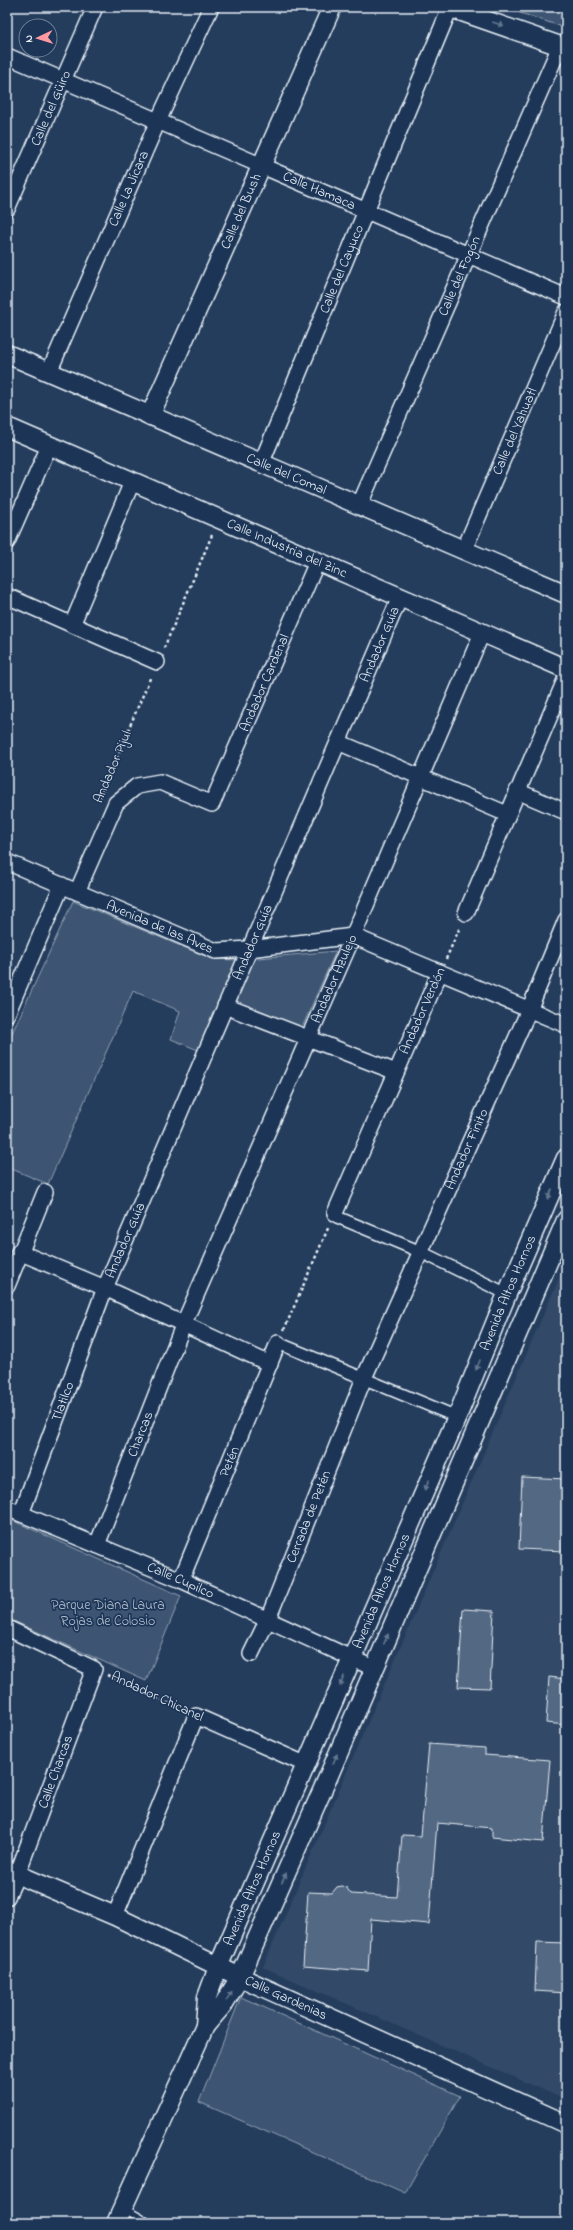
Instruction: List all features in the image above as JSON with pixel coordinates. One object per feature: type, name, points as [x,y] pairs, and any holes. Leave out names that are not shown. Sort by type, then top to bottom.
[{"type":"street","name":"Calle del Güiro","points":[[7,209],[95,7]]},
{"type":"street","name":"Calle La Jícara","points":[[49,372],[158,121],[211,7]]},
{"type":"street","name":"Calle del Bush","points":[[150,416],[332,7]]},
{"type":"street","points":[[449,7],[563,47]]},
{"type":"street","name":"Calle del Cayuco","points":[[261,464],[449,7]]},
{"type":"street","name":"Calle del Fogón","points":[[359,506],[469,255],[563,47]]},
{"type":"street","name":"Calle Hamaca","points":[[7,56],[566,297]]},
{"type":"street","name":"Calle del Yahuatl","points":[[464,550],[566,312]]},
{"type":"street","name":"Calle del Comal","points":[[7,354],[359,506],[566,593]]},
{"type":"street","name":"Calle Industria del Zinc","points":[[7,427],[218,520],[566,669]]},
{"type":"street","points":[[7,542],[48,446]]},
{"type":"street","points":[[72,624],[132,482]]},
{"type":"street","name":"Andador Cardenal","points":[[77,892],[116,803],[137,786],[160,782],[212,804],[317,562]]},
{"type":"street","points":[[7,596],[157,662]]},
{"type":"street","name":"Andador Guía","points":[[105,1288],[400,597]]},
{"type":"street","name":"Andador Azulejo","points":[[184,1323],[307,1036],[353,936],[482,633]]},
{"type":"street","points":[[466,913],[566,678]]},
{"type":"street","points":[[338,742],[507,814]]},
{"type":"street","points":[[517,791],[566,812]]},
{"type":"street","name":"Avenida de las Aves","points":[[7,862],[216,951],[249,949],[353,936],[566,1025]]},
{"type":"street","points":[[7,1014],[62,886]]},
{"type":"street","name":"Andador Finito","points":[[364,1378],[529,1010],[566,920]]},
{"type":"street","name":"Andador Verdón","points":[[335,1213],[440,972]]},
{"type":"street","points":[[225,1006],[307,1036],[396,1072]]},
{"type":"street","name":"Avenida Altos Hornos","points":[[205,2026],[207,1997],[218,1967],[457,1417],[507,1294],[566,1158]]},
{"type":"street","points":[[7,1286],[19,1252],[45,1192]]},
{"type":"street","points":[[335,1213],[338,1217],[421,1252],[507,1294]]},
{"type":"street","name":"Avenida Altos Hornos","points":[[119,2215],[205,2026],[223,2005],[240,1977],[566,1220]]},
{"type":"street","points":[[19,1252],[184,1323],[270,1364]]},
{"type":"street","name":"Tlatilco","points":[[20,1514],[105,1288]]},
{"type":"street","name":"Charcas","points":[[97,1545],[184,1323]]},
{"type":"street","points":[[278,1343],[457,1417]]},
{"type":"street","name":"Petén","points":[[181,1580],[278,1343]]},
{"type":"street","name":"Cerrada de Petén","points":[[251,1654],[268,1619],[364,1378]]},
{"type":"street","name":"Calle Cupilco","points":[[7,1508],[181,1580],[373,1668]]},
{"type":"street","name":"Andador Chicanel","points":[[7,1628],[94,1669]]},
{"type":"street","name":"Calle Charcas","points":[[7,1897],[12,1872],[94,1669]]},
{"type":"street","points":[[115,1916],[196,1716]]},
{"type":"street","name":"Andador Chicanel","points":[[196,1716],[307,1765]]},
{"type":"street","name":"Calle Gardenias","points":[[12,1872],[115,1916],[218,1967],[566,2124]]},
{"type":"lane","points":[[119,2215],[149,2223]]},
{"type":"path","name":"Andador Pijul","points":[[98,800],[218,520]]},
{"type":"path","name":"Andador Verdón","points":[[440,972],[466,913]]},
{"type":"path","points":[[278,1343],[335,1213]]},
{"type":"path","name":"Andador Chicanel","points":[[94,1669],[196,1716]]},
{"type":"shaded area","points":[[566,1262],[566,2100],[263,1967]]},
{"type":"green space","points":[[502,7],[566,7],[566,28]]},
{"type":"green space","points":[[73,901],[212,959],[237,960],[336,951],[296,1041],[215,1011],[198,1050],[171,1039],[180,1011],[133,991],[48,1184],[7,1167],[7,1044]]},
{"type":"green space","name":"Parque Diana Laura Rojas de Colosio","points":[[7,1518],[181,1596],[146,1681],[7,1618]]},
{"type":"green space","points":[[241,1997],[460,2096],[405,2193],[199,2102]]},
{"type":"building","points":[[522,1477],[566,1479],[566,1551],[519,1549]]},
{"type":"building","points":[[463,1609],[494,1611],[490,1688],[458,1687]]},
{"type":"building","points":[[549,1677],[566,1679],[566,1725],[546,1723]]},
{"type":"building","points":[[429,1744],[485,1748],[485,1755],[550,1760],[543,1842],[492,1837],[492,1828],[437,1823],[429,1924],[371,1919],[368,1971],[303,1966],[308,1892],[332,1893],[337,1887],[341,1886],[346,1887],[351,1894],[397,1897],[402,1835],[421,1836]]},
{"type":"building","points":[[537,1942],[566,1943],[566,1993],[535,1991]]}]
